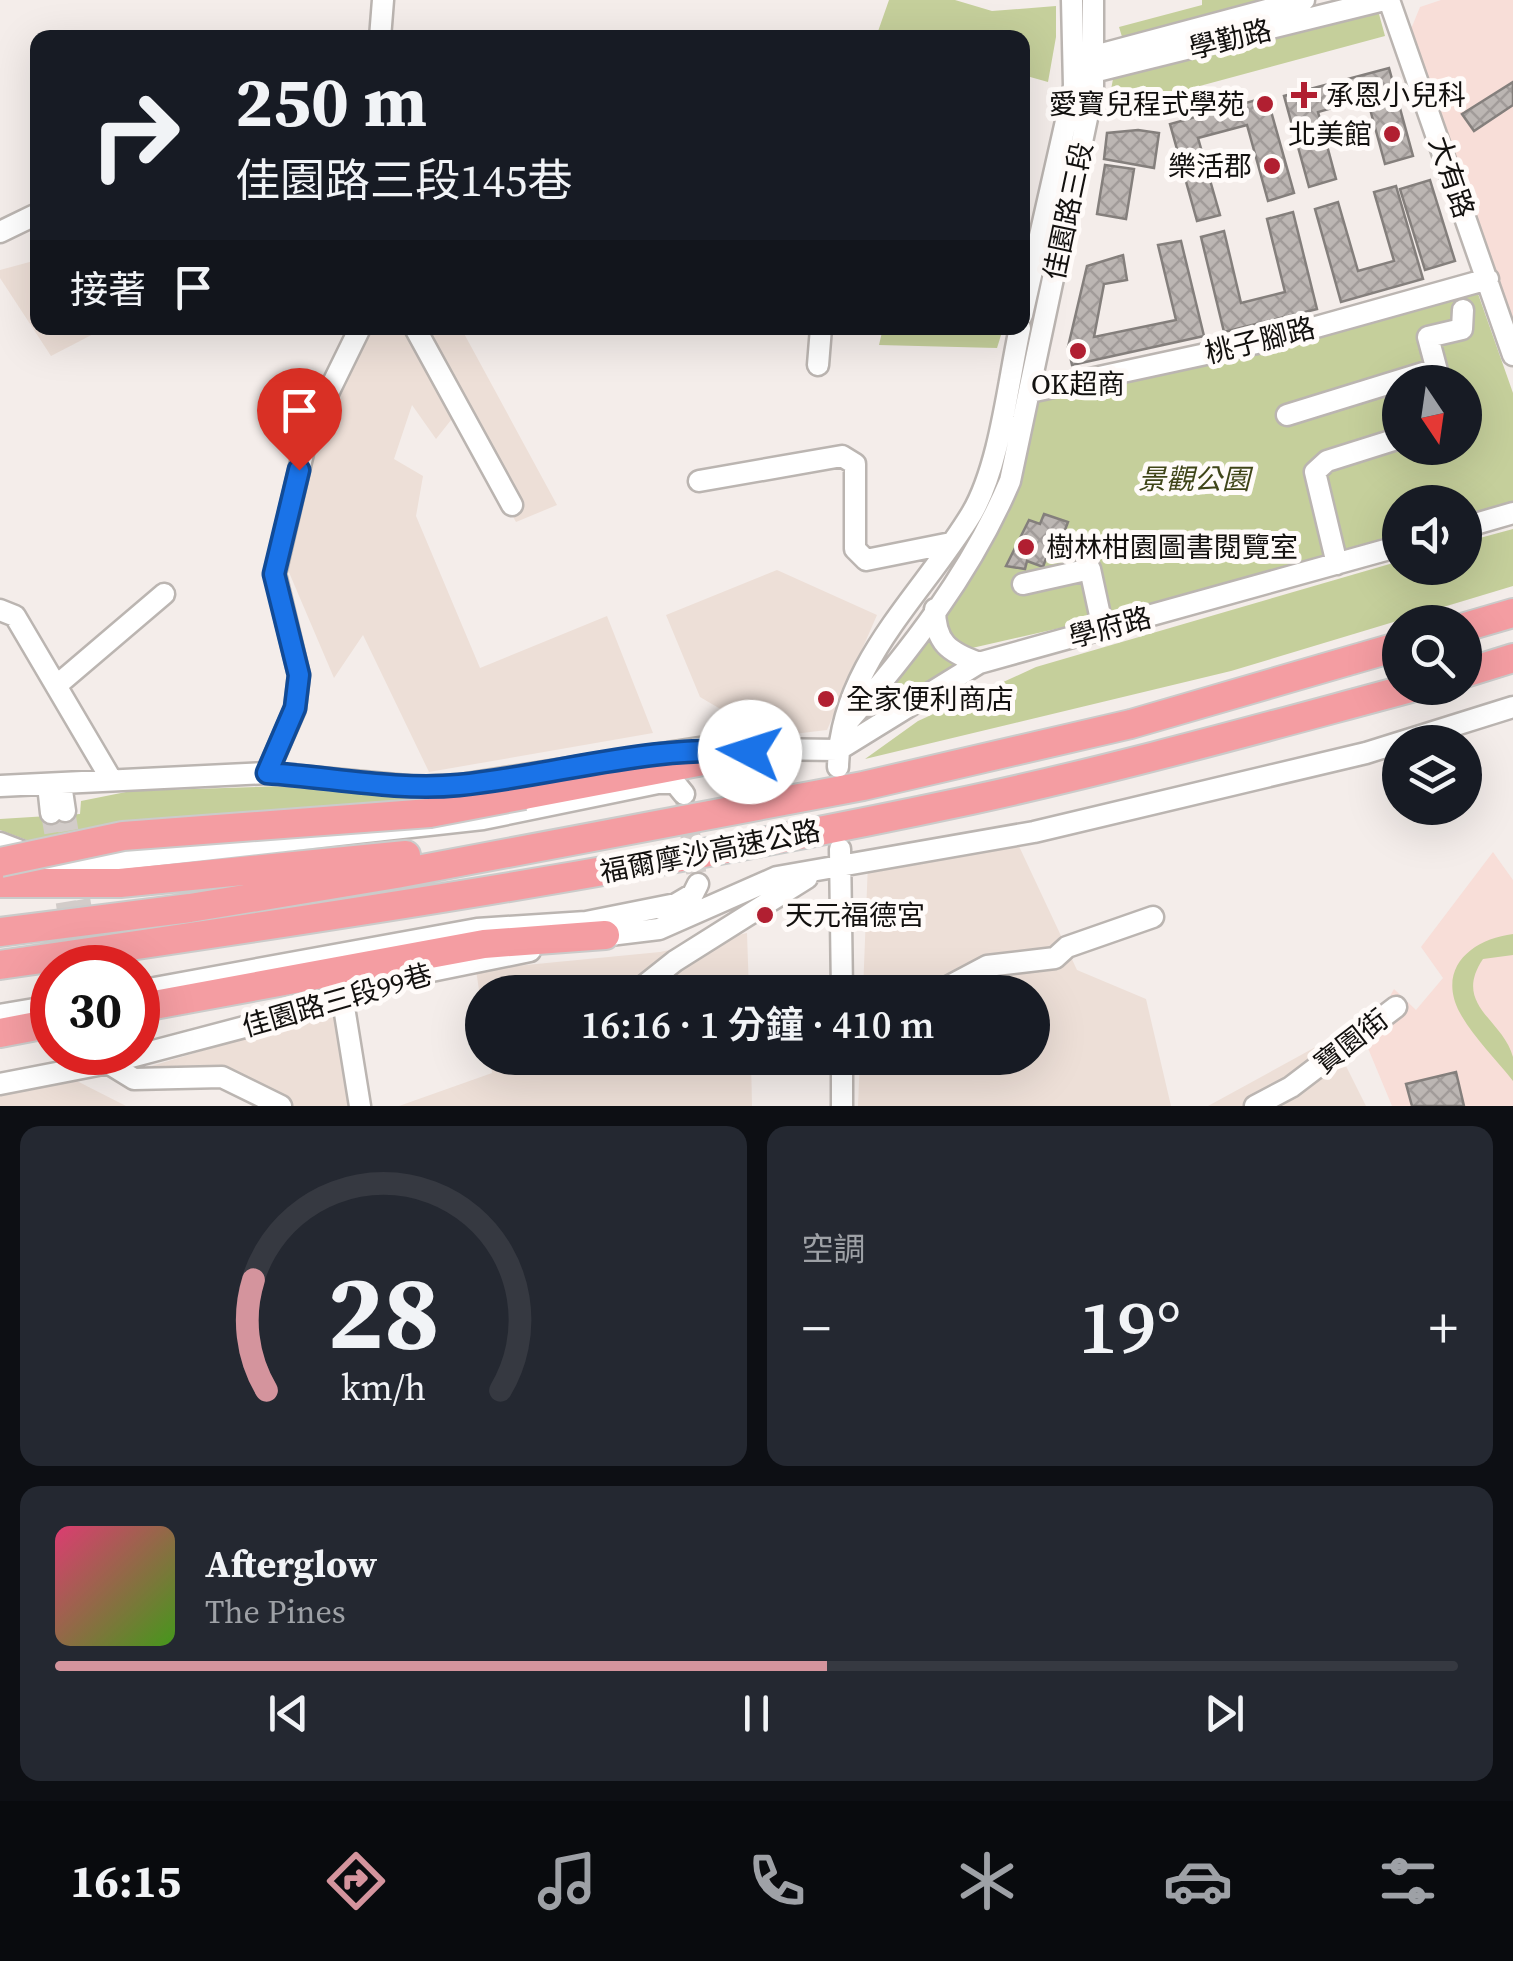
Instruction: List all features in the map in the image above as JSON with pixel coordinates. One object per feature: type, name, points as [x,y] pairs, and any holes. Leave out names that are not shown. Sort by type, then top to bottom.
[{"type":"highway","points":[[1482,622],[1513,613]]},
{"type":"highway","name":"福爾摩沙高速公路","points":[[0,932],[190,908],[863,786],[1131,724],[1382,651]]},
{"type":"highway","points":[[1482,668],[1513,658]]},
{"type":"highway","name":"福爾摩沙高速公路","points":[[0,966],[485,893],[973,799],[1382,695]]},
{"type":"highway","points":[[0,862],[123,836],[430,813],[750,752]]},
{"type":"highway","points":[[0,883],[120,883],[645,826]]},
{"type":"highway","points":[[160,954],[485,893]]},
{"type":"highway","points":[[160,1004],[484,944],[605,934]]},
{"type":"highway","points":[[0,984],[30,978]]},
{"type":"highway","points":[[0,1033],[30,1027]]},
{"type":"street","points":[[381,30],[383,0]]},
{"type":"street","name":"佳園路三段","points":[[1031,239],[1085,66],[1072,0]]},
{"type":"street","name":"佳園路三段","points":[[844,726],[986,537],[1010,481],[1030,392],[1093,0]]},
{"type":"street","name":"學勤路","points":[[1085,66],[1304,0]]},
{"type":"street","name":"學勤路","points":[[1085,66],[1386,0]]},
{"type":"street","name":"大有路","points":[[1386,0],[1513,356]]},
{"type":"street","points":[[0,232],[30,217]]},
{"type":"street","name":"桃子腳路","points":[[1030,392],[1266,341],[1488,279]]},
{"type":"street","points":[[1435,365],[1428,337],[1462,329],[1462,310]]},
{"type":"street","points":[[267,773],[295,708],[299,675],[274,574],[307,436],[357,335]]},
{"type":"street","points":[[419,335],[512,505]]},
{"type":"street","points":[[818,364],[820,335]]},
{"type":"street","name":"佳園路三段","points":[[838,759],[859,674],[974,511],[989,469],[1018,335]]},
{"type":"street","points":[[1287,415],[1382,390]]},
{"type":"street","points":[[1337,564],[1315,472],[1327,461],[1382,444]]},
{"type":"street","points":[[699,481],[842,456],[855,464],[855,548],[859,557],[866,560],[951,543]]},
{"type":"street","points":[[1482,522],[1513,514]]},
{"type":"street","name":"學府路","points":[[838,759],[979,663],[1382,551]]},
{"type":"street","points":[[1023,584],[1090,569],[1104,630]]},
{"type":"street","points":[[56,686],[164,594]]},
{"type":"street","points":[[935,609],[940,640],[952,653],[979,663]]},
{"type":"street","points":[[0,610],[14,616],[111,779]]},
{"type":"street","points":[[657,975],[790,885],[840,856],[1053,828],[1366,752],[1513,707]]},
{"type":"street","points":[[0,786],[267,773],[418,787],[460,785],[699,748],[838,759]]},
{"type":"street","points":[[0,843],[42,859],[77,864],[483,819],[658,783],[675,783],[684,794]]},
{"type":"street","points":[[54,784],[58,812]]},
{"type":"street","points":[[840,856],[842,975]]},
{"type":"street","name":"佳園路三段99巷","points":[[160,1044],[343,1001],[387,980],[605,934],[659,929],[778,877],[840,856]]},
{"type":"street","points":[[160,988],[476,930],[586,922],[676,904],[694,894],[698,884]]},
{"type":"street","points":[[971,975],[988,966],[1055,958],[1067,947],[1152,918]]},
{"type":"street","points":[[343,1001],[360,1106]]},
{"type":"street","name":"寶園街","points":[[1255,1106],[1292,1086],[1396,1007]]},
{"type":"street","points":[[0,1015],[30,1010]]},
{"type":"street","name":"佳園路三段99巷","points":[[0,1084],[35,1075]]},
{"type":"street","points":[[128,1075],[134,1079],[222,1077],[281,1106]]},
{"type":"street","points":[[842,1075],[842,1106]]},
{"type":"shaded area","points":[[1441,0],[1513,0],[1513,325],[1411,29],[1420,7]]},
{"type":"shaded area","points":[[30,262],[30,324],[0,278],[0,270]]},
{"type":"shaded area","points":[[37,335],[92,335],[51,356]]},
{"type":"shaded area","points":[[358,335],[465,335],[557,505],[516,522],[455,415],[436,439],[412,405],[394,459],[423,476],[416,516],[480,668],[607,616],[653,733],[429,772],[363,635],[334,678],[288,570],[314,444]]},
{"type":"shaded area","points":[[777,570],[877,615],[827,730],[768,737],[700,697],[666,615]]},
{"type":"shaded area","points":[[1017,842],[1077,970],[1146,999],[1171,1106],[858,1106],[859,1075],[1050,1075],[1050,975],[864,975],[868,862]]},
{"type":"shaded area","points":[[1493,852],[1513,880],[1513,1106],[1392,1106],[1365,1041],[1394,989],[1416,1010],[1443,978],[1421,947]]},
{"type":"shaded area","points":[[747,933],[748,975],[477,975],[476,970],[660,952]]},
{"type":"shaded area","points":[[334,1011],[353,1106],[288,1106],[229,1073],[160,1072],[160,1063]]},
{"type":"shaded area","points":[[1332,1038],[1366,1106],[1208,1106]]},
{"type":"shaded area","points":[[486,1075],[751,1075],[752,1106],[399,1106]]},
{"type":"shaded area","points":[[71,1078],[126,1106],[0,1106],[0,1089]]},
{"type":"green space","points":[[889,0],[955,0],[992,11],[1056,6],[1056,37],[1048,82],[1030,77],[1030,30],[878,30]]},
{"type":"green space","points":[[1202,0],[1271,0],[1123,40],[1119,27],[1202,5]]},
{"type":"green space","points":[[1368,12],[1379,14],[1385,36],[1107,111],[1113,79]]},
{"type":"green space","name":"景觀公園","points":[[1476,288],[1513,393],[1513,506],[1482,515],[1482,485],[1382,485],[1382,544],[1219,592],[972,648],[957,647],[948,640],[945,616],[1009,513],[1039,400]]},
{"type":"green space","points":[[881,335],[1001,335],[997,348],[879,345]]},
{"type":"green space","points":[[1513,529],[1513,586],[1450,605],[1382,605],[1382,625],[1231,671],[865,759],[918,721],[1036,667],[1382,566],[1382,585],[1482,585],[1482,537]]},
{"type":"green space","points":[[928,635],[937,653],[957,665],[862,722],[878,684]]},
{"type":"green space","points":[[284,786],[482,793],[220,816],[35,843],[0,830],[0,819],[80,814],[81,801],[131,791]]},
{"type":"green space","points":[[1513,934],[1513,955],[1483,959],[1473,988],[1476,1000],[1508,1044],[1513,1057],[1513,1081],[1465,1022],[1452,982],[1455,970],[1472,949]]},
{"type":"building","name":"北美館","points":[[1389,68],[1413,156],[1385,164],[1367,98],[1318,112],[1336,179],[1309,187],[1284,96]]},
{"type":"building","points":[[1513,82],[1513,105],[1474,131],[1462,114]]},
{"type":"building","name":"樂活郡","points":[[1267,97],[1294,193],[1268,201],[1247,125],[1198,138],[1220,215],[1197,221],[1170,124]]},
{"type":"building","points":[[1107,133],[1159,133],[1154,168],[1104,159]]},
{"type":"building","points":[[1105,165],[1134,169],[1126,219],[1097,214]]},
{"type":"building","points":[[1430,180],[1455,261],[1425,270],[1400,189]]},
{"type":"building","name":"北美館","points":[[1396,186],[1423,279],[1341,302],[1315,209],[1338,202],[1358,271],[1394,261],[1374,192]]},
{"type":"building","name":"樂活郡","points":[[1293,212],[1317,309],[1224,332],[1201,237],[1224,231],[1241,303],[1285,292],[1267,219]]},
{"type":"building","points":[[1181,241],[1204,336],[1072,365],[1068,347],[1087,266],[1123,255],[1127,280],[1104,284],[1094,337],[1176,320],[1158,245]]},
{"type":"building","points":[[1044,514],[1068,522],[1062,538],[1054,536],[1043,567],[1027,561],[1025,569],[1006,566],[1029,520],[1040,524]]},
{"type":"building","points":[[1456,1072],[1464,1106],[1412,1106],[1406,1084]]},
{"type":"tunnel","points":[[684,794],[698,884]]},
{"type":"tunnel","points":[[65,811],[88,945]]},
{"type":"tunnel","points":[[51,813],[71,934]]},
{"type":"place","name":"承恩小兒科","points":[[1304,95]]},
{"type":"place","name":"愛寶兒程式學苑","points":[[1265,104]]},
{"type":"place","name":"北美館","points":[[1392,134]]},
{"type":"place","name":"樂活郡","points":[[1272,166]]},
{"type":"place","name":"OK超商","points":[[1078,351]]},
{"type":"place","name":"樹林柑園圖書閱覽室","points":[[1026,547]]},
{"type":"place","name":"全家便利商店","points":[[826,699]]},
{"type":"place","name":"天元福德宮","points":[[765,915]]},
{"type":"route","points":[[299,470],[274,574],[290,625],[299,675],[295,708],[267,773],[418,787],[460,785],[699,748],[750,752]]}]
